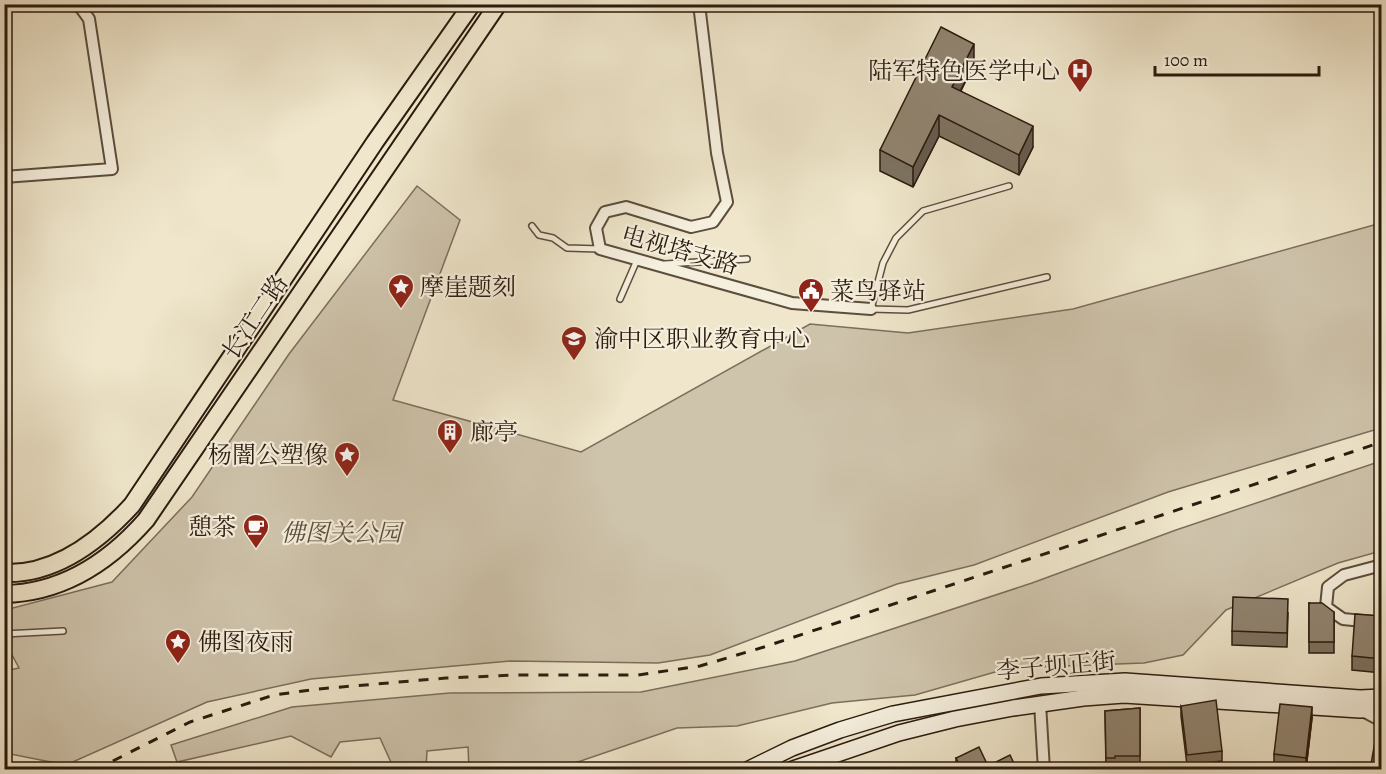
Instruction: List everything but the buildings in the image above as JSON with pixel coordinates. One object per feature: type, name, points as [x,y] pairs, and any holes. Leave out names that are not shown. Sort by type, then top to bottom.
[{"type":"main road","name":"长江二路","points":[[8,573],[32,571],[77,553],[99,538],[132,505],[375,142],[472,4]]},
{"type":"main road","name":"长江二路","points":[[4,594],[40,590],[88,571],[130,538],[146,520],[498,4]]},
{"type":"main road","name":"李子坝正街","points":[[747,770],[792,748],[893,714],[1041,686],[1125,681],[1360,698],[1382,697]]},
{"type":"main road","name":"李子坝正街","points":[[790,770],[899,733],[955,718],[1040,703],[1124,696],[1360,710],[1382,709]]},
{"type":"street","points":[[4,177],[112,169],[89,19],[78,4]]},
{"type":"street","name":"电视塔支路","points":[[699,4],[717,153],[728,202],[713,222],[691,227],[626,207],[605,212],[596,228],[600,249],[792,303],[871,309]]},
{"type":"street","points":[[1382,565],[1344,575],[1329,587],[1326,607],[1342,619],[1382,622]]},
{"type":"street","points":[[1040,703],[1044,770]]},
{"type":"street","points":[[1360,710],[1382,721]]},
{"type":"lane","points":[[1009,186],[923,211],[896,238],[883,263],[871,309],[908,310],[1047,277]]},
{"type":"lane","points":[[532,226],[539,235],[554,238],[567,249],[600,249]]},
{"type":"lane","points":[[657,265],[747,259]]},
{"type":"lane","points":[[620,299],[637,260]]},
{"type":"lane","points":[[4,634],[63,631]]},
{"type":"green space","name":"佛图关公园","points":[[417,186],[460,220],[393,400],[581,452],[810,324],[908,333],[1073,309],[1381,223],[1381,428],[1168,492],[974,565],[897,584],[710,655],[658,663],[510,661],[311,679],[207,702],[66,765],[5,753],[4,671],[19,668],[5,642],[5,610],[112,582],[192,497],[289,354]]},
{"type":"green space","points":[[1381,461],[1381,551],[1338,563],[1226,610],[1183,655],[1144,663],[1009,668],[915,695],[832,703],[737,726],[677,728],[569,765],[564,769],[469,769],[468,747],[427,751],[426,769],[394,769],[380,738],[340,742],[331,757],[291,736],[177,762],[171,745],[292,707],[450,693],[641,692],[795,661],[1032,583],[1176,530]]},
{"type":"railway","points":[[95,770],[190,722],[274,695],[446,678],[517,675],[638,675],[700,666],[764,647],[1382,442]]},
{"type":"place","name":"陆军特色医学中心","points":[[1080,94]]},
{"type":"place","name":"摩崖题刻","points":[[401,310]]},
{"type":"place","name":"菜鸟驿站","points":[[811,314]]},
{"type":"place","name":"渝中区职业教育中心","points":[[574,362]]},
{"type":"place","name":"廊亭","points":[[450,455]]},
{"type":"place","name":"杨闇公塑像","points":[[347,478]]},
{"type":"place","name":"憩茶","points":[[256,550]]},
{"type":"place","name":"佛图夜雨","points":[[178,665]]}]
